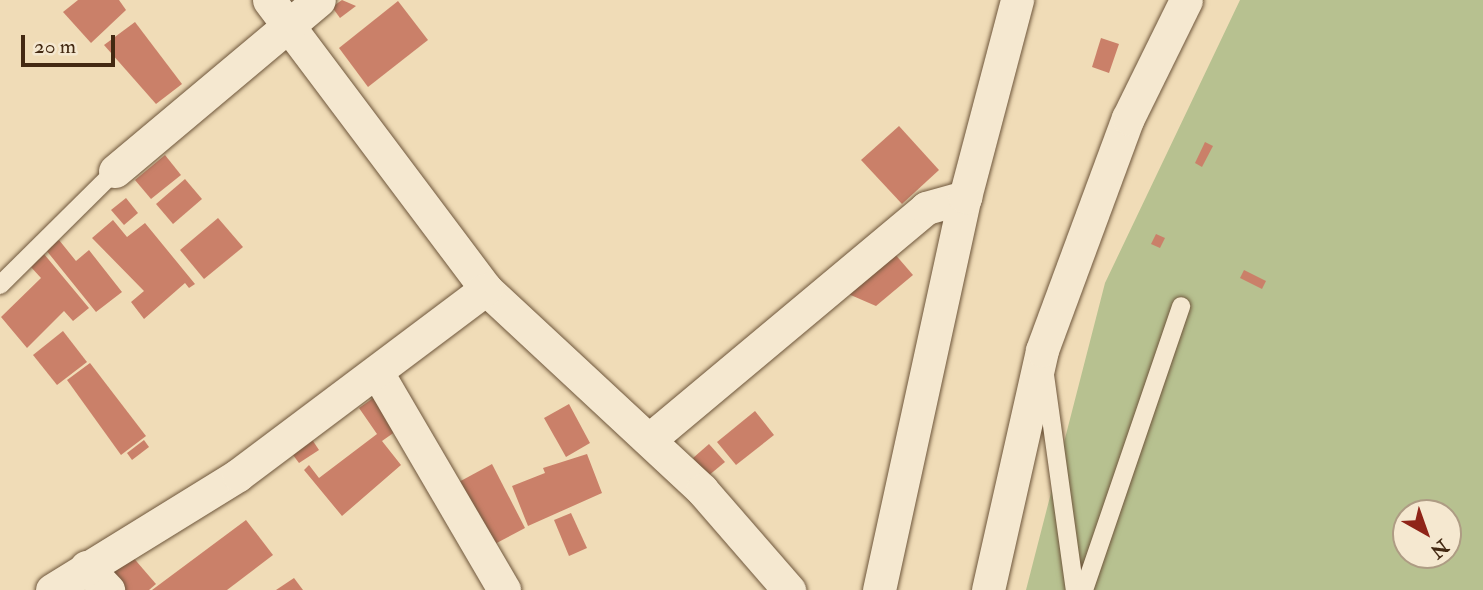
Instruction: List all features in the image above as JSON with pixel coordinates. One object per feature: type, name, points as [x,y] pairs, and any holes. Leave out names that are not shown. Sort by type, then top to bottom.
[{"type":"street","points":[[115,171],[278,12],[319,0]]},
{"type":"street","points":[[879,590],[965,197],[1017,0]]},
{"type":"street","points":[[988,590],[1042,350],[1128,118],[1186,0]]},
{"type":"street","points":[[278,12],[486,289],[650,439],[789,590]]},
{"type":"street","points":[[650,439],[926,208],[965,197]]},
{"type":"street","points":[[52,590],[97,578],[378,374],[486,289]]},
{"type":"street","points":[[378,374],[504,590]]},
{"type":"lane","points":[[0,285],[115,171]]},
{"type":"lane","points":[[1084,590],[1181,306]]},
{"type":"lane","points":[[1042,350],[1075,590]]},
{"type":"green space","points":[[1240,0],[1483,0],[1483,590],[1026,590],[1105,283]]},
{"type":"building","points":[[78,0],[119,0],[126,10],[91,43],[63,12]]},
{"type":"building","points":[[342,0],[356,6],[340,18],[332,7]]},
{"type":"building","points":[[398,1],[428,40],[368,87],[339,48]]},
{"type":"building","points":[[135,22],[182,84],[156,104],[104,45]]},
{"type":"building","points":[[1101,38],[1119,44],[1109,73],[1092,67]]},
{"type":"building","points":[[899,126],[939,170],[902,204],[861,160]]},
{"type":"building","points":[[1205,142],[1213,146],[1202,167],[1195,163]]},
{"type":"building","points":[[165,155],[181,175],[151,199],[135,180]]},
{"type":"building","points":[[185,179],[202,199],[173,224],[156,204]]},
{"type":"building","points":[[126,198],[138,213],[124,225],[111,210]]},
{"type":"building","points":[[218,218],[243,247],[204,279],[180,250]]},
{"type":"building","points":[[113,220],[127,237],[145,223],[195,284],[189,288],[185,283],[144,319],[131,302],[144,291],[92,238]]},
{"type":"building","points":[[1156,234],[1165,238],[1160,248],[1151,244]]},
{"type":"building","points":[[59,240],[76,261],[89,250],[122,292],[96,312],[46,250]]},
{"type":"building","points":[[894,253],[913,275],[876,306],[846,293]]},
{"type":"building","points":[[44,254],[89,308],[73,321],[64,311],[27,348],[1,317],[41,278],[30,266]]},
{"type":"building","points":[[1244,270],[1266,281],[1262,289],[1240,278]]},
{"type":"building","points":[[63,331],[87,362],[57,385],[33,355]]},
{"type":"building","points":[[90,363],[146,436],[121,455],[67,380]]},
{"type":"building","points":[[376,396],[399,429],[382,441],[401,465],[342,516],[304,470],[309,465],[319,478],[377,434],[359,408]]},
{"type":"building","points":[[569,404],[590,443],[566,457],[544,418]]},
{"type":"building","points":[[755,411],[774,435],[736,465],[717,442]]},
{"type":"building","points":[[311,438],[319,450],[299,463],[290,451]]},
{"type":"building","points":[[144,440],[149,447],[132,460],[127,453]]},
{"type":"building","points":[[709,444],[725,462],[708,476],[693,458]]},
{"type":"building","points":[[587,454],[602,493],[528,526],[512,486],[545,473],[543,468]]},
{"type":"building","points":[[492,464],[525,528],[491,546],[457,483]]},
{"type":"building","points":[[571,513],[587,548],[569,556],[554,520]]},
{"type":"building","points":[[246,520],[273,555],[227,590],[152,590]]},
{"type":"building","points":[[131,555],[156,584],[149,590],[125,590],[110,573]]},
{"type":"building","points":[[294,578],[303,590],[276,590]]}]
